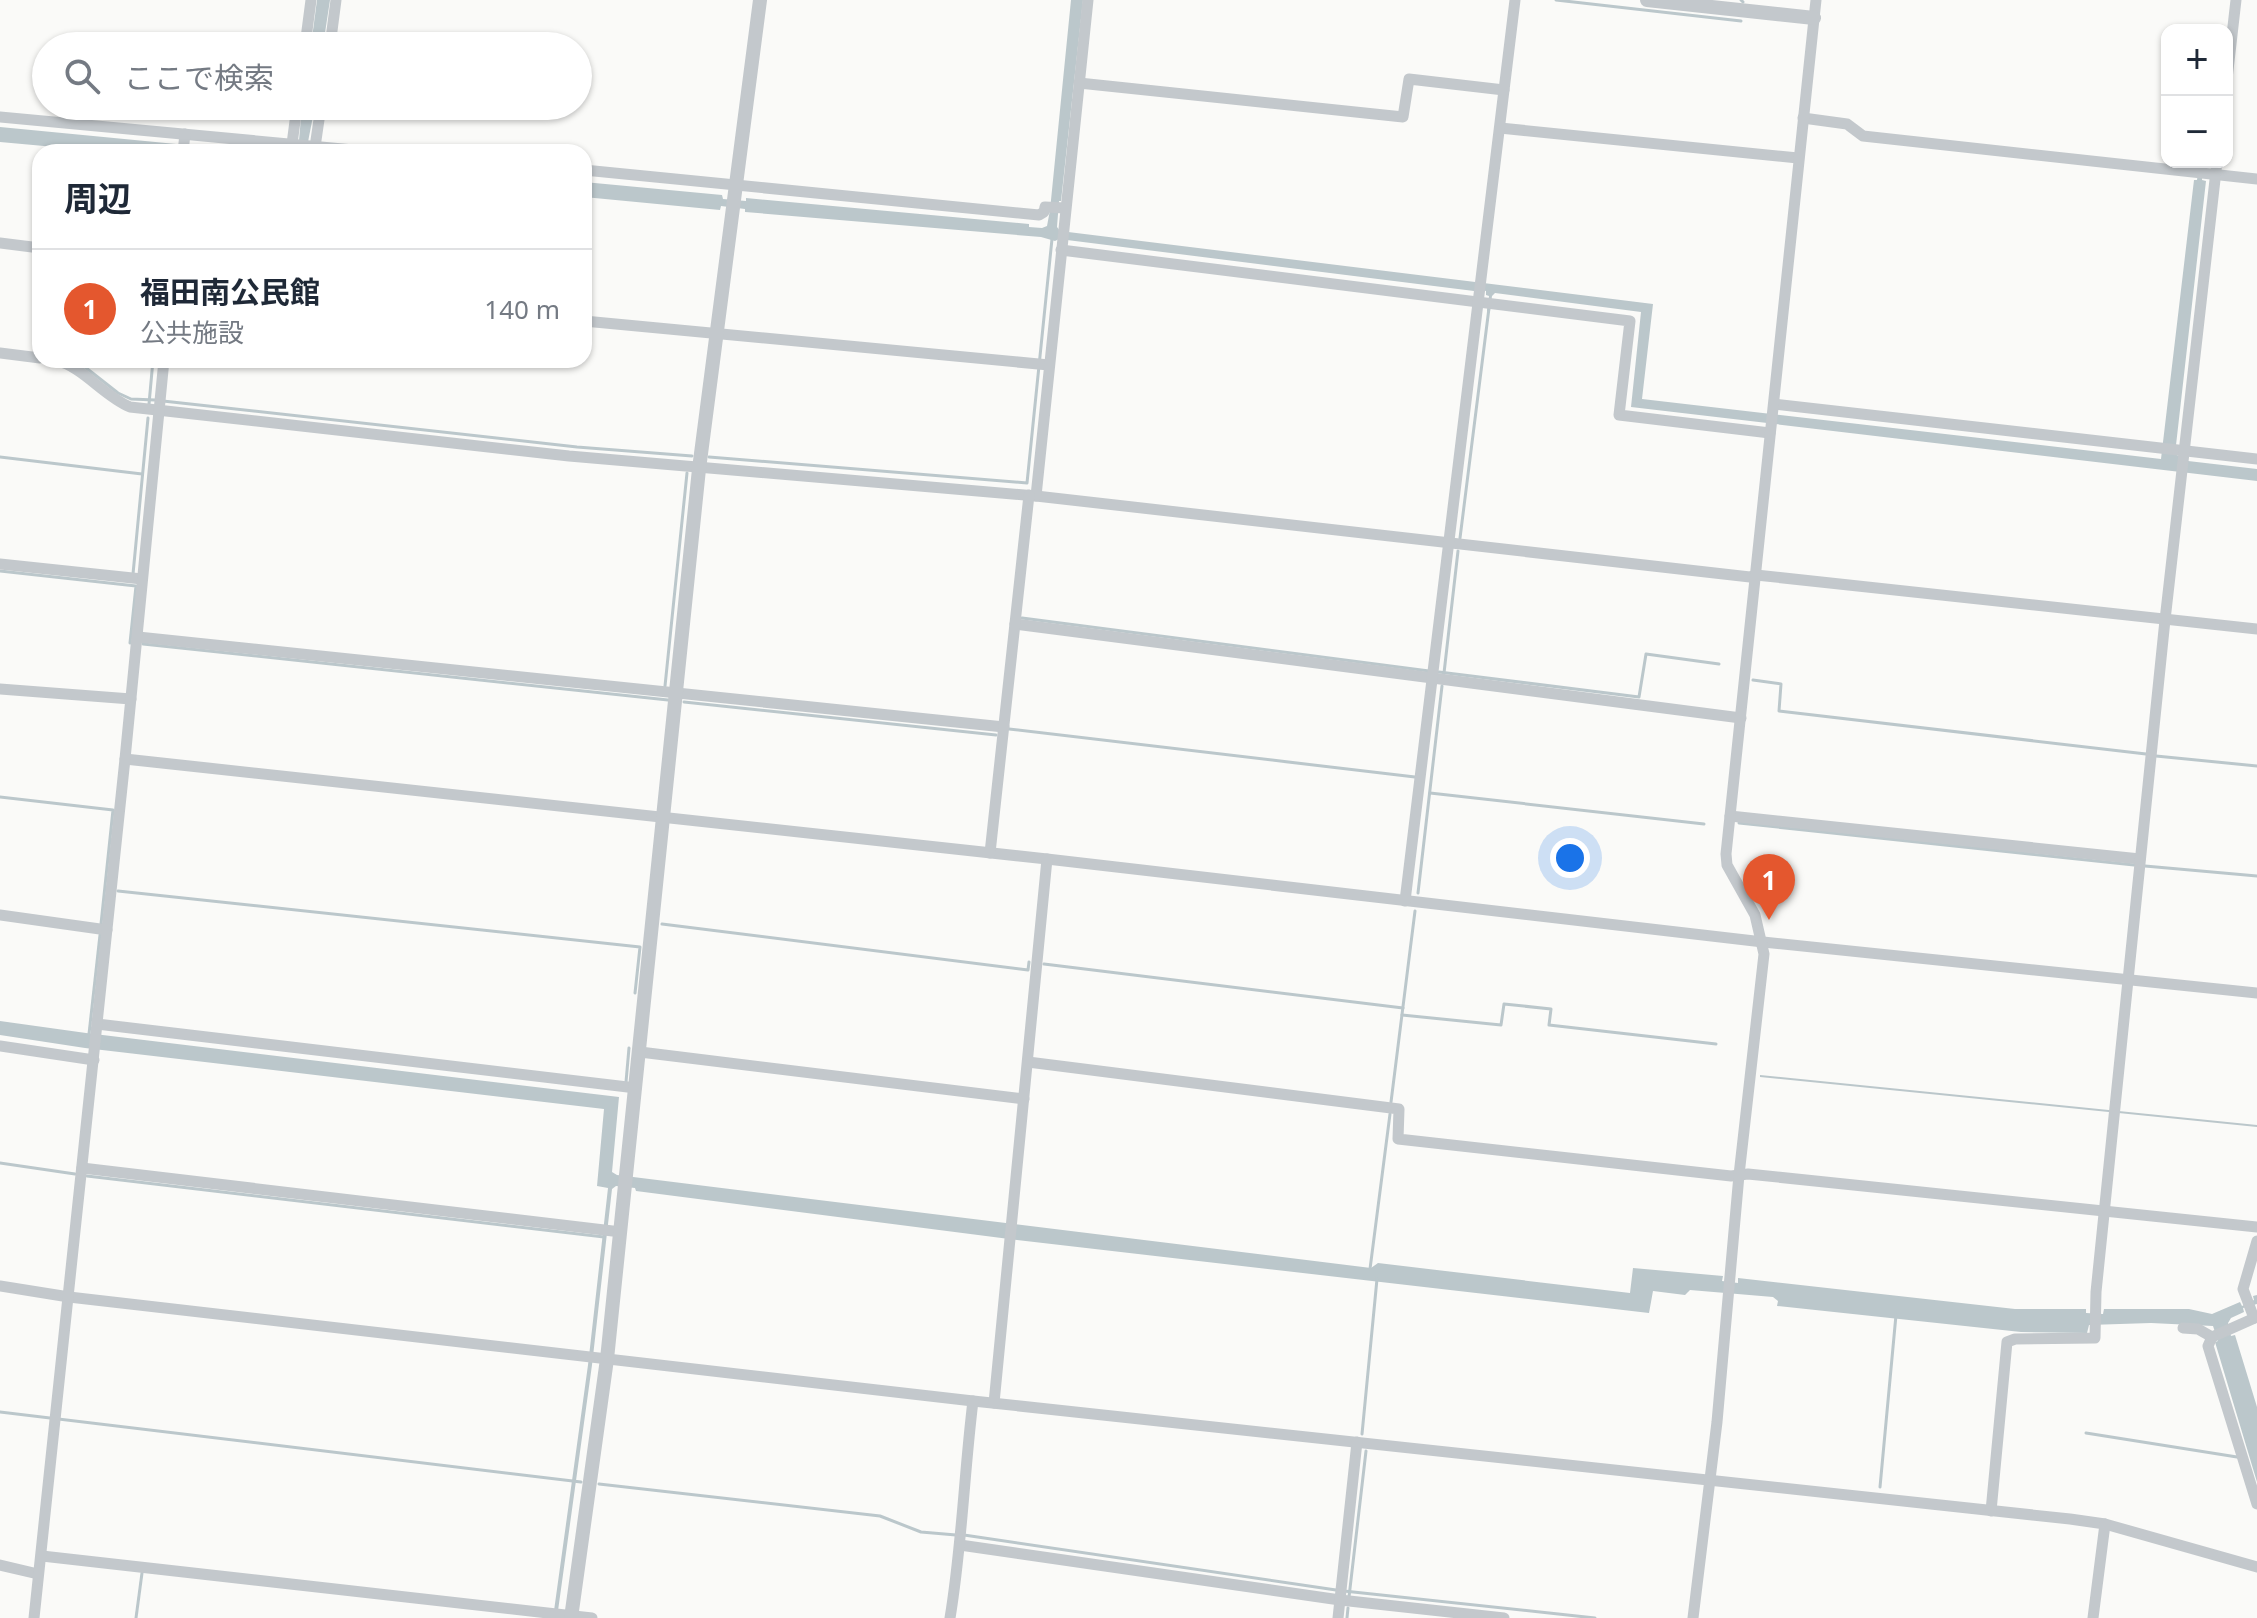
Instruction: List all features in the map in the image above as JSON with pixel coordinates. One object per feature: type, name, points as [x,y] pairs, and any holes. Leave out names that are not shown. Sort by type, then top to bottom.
[{"type":"street","points":[[307,32],[311,0]]},
{"type":"street","points":[[332,32],[336,0]]},
{"type":"street","points":[[563,1615],[611,1230],[626,1182],[699,469],[760,0]]},
{"type":"street","points":[[990,853],[1032,496],[1043,364],[1061,247],[1088,0]]},
{"type":"street","points":[[1405,901],[1484,301],[1481,279],[1515,0]]},
{"type":"street","points":[[1647,0],[1814,18]]},
{"type":"street","points":[[1693,1618],[1711,1480],[1739,1175],[1762,980],[1763,942],[1755,915],[1727,865],[1730,816],[1816,0]]},
{"type":"street","points":[[2233,26],[2236,0]]},
{"type":"street","points":[[1079,83],[1403,117],[1409,79],[1504,90]]},
{"type":"street","points":[[0,117],[184,144],[294,144],[296,120]]},
{"type":"street","points":[[1803,118],[1847,124],[1863,136],[2208,171],[2257,179]]},
{"type":"street","points":[[312,144],[318,120]]},
{"type":"street","points":[[1500,128],[1798,158]]},
{"type":"street","points":[[592,171],[734,197],[1039,215],[1045,207],[1065,208]]},
{"type":"street","points":[[1991,1511],[2007,1342],[2015,1339],[2095,1338],[2104,1212],[2182,458],[2208,171]]},
{"type":"street","points":[[0,243],[32,247]]},
{"type":"street","points":[[1061,247],[1630,321],[1619,415],[1772,418],[2159,448],[2182,458],[2257,459]]},
{"type":"street","points":[[592,322],[1043,364]]},
{"type":"street","points":[[0,353],[32,357]]},
{"type":"street","points":[[75,368],[116,401],[130,407],[159,404],[699,469],[1032,496],[1750,577],[1756,575],[2257,629]]},
{"type":"street","points":[[34,1618],[138,637],[163,368]]},
{"type":"street","points":[[0,564],[142,579]]},
{"type":"street","points":[[1015,624],[1741,718]]},
{"type":"street","points":[[138,637],[1004,727]]},
{"type":"street","points":[[0,689],[131,699]]},
{"type":"street","points":[[125,759],[1047,859],[1763,942],[2257,993]]},
{"type":"street","points":[[1730,816],[2140,859]]},
{"type":"street","points":[[994,1403],[1047,859]]},
{"type":"street","points":[[0,915],[107,930]]},
{"type":"street","points":[[97,1028],[636,1088]]},
{"type":"street","points":[[0,1046],[94,1056]]},
{"type":"street","points":[[640,1052],[1024,1099]]},
{"type":"street","points":[[1028,1062],[1399,1109],[1398,1139],[2257,1227]]},
{"type":"street","points":[[82,1168],[611,1230]]},
{"type":"street","points":[[2250,1306],[2257,1241]]},
{"type":"street","points":[[2257,1283],[2250,1306],[2235,1327],[2213,1336],[2208,1346],[2257,1504]]},
{"type":"street","points":[[0,1286],[69,1297],[973,1401],[2105,1524],[2257,1567]]},
{"type":"street","points":[[2183,1328],[2198,1329],[2213,1336]]},
{"type":"street","points":[[950,1618],[961,1538],[973,1401]]},
{"type":"street","points":[[1338,1618],[1357,1442]]},
{"type":"street","points":[[2093,1618],[2105,1524]]},
{"type":"street","points":[[961,1538],[1504,1618]]},
{"type":"street","points":[[42,1556],[592,1618]]},
{"type":"street","points":[[0,1565],[38,1574]]},
{"type":"shaded area","points":[[317,0],[330,0],[325,32],[313,32]]},
{"type":"shaded area","points":[[1071,0],[1083,0],[1059,201],[1057,227],[1060,231],[1653,304],[1642,399],[2161,459],[2194,180],[2197,180],[2199,168],[2203,168],[2202,180],[2206,181],[2175,454],[2188,461],[2257,469],[2257,481],[1631,407],[1641,312],[1495,293],[1490,311],[1487,311],[1489,296],[1486,291],[1476,289],[1041,237],[745,212],[745,209],[721,206],[720,210],[592,198],[592,183],[722,195],[723,199],[746,201],[746,198],[1029,224],[1029,227],[1047,226]]},
{"type":"shaded area","points":[[301,120],[312,120],[308,144],[299,144]]},
{"type":"shaded area","points":[[0,127],[176,144],[32,145],[0,142]]},
{"type":"shaded area","points":[[0,1021],[619,1097],[612,1172],[617,1175],[1371,1268],[1378,1263],[1630,1293],[1633,1268],[1723,1276],[1722,1281],[1738,1283],[1738,1278],[2015,1309],[2086,1309],[2086,1313],[2103,1314],[2104,1309],[2189,1309],[2212,1314],[2240,1302],[2242,1306],[2257,1295],[2257,1304],[2243,1308],[2244,1312],[2231,1318],[2228,1323],[2231,1336],[2235,1335],[2257,1407],[2257,1482],[2215,1342],[2218,1341],[2213,1326],[2151,1323],[2089,1325],[2087,1333],[2021,1332],[1777,1306],[1778,1301],[1773,1297],[1690,1290],[1685,1295],[1653,1291],[1649,1313],[1017,1240],[616,1186],[612,1189],[592,1365],[557,1618],[553,1618],[588,1365],[608,1188],[597,1186],[604,1109],[85,1048],[0,1035]]},
{"type":"shaded area","points":[[1760,1077],[2257,1125],[2257,1127]]},
{"type":"waterway","points":[[1556,0],[1741,21]]},
{"type":"waterway","points":[[709,457],[1027,483],[1052,239]]},
{"type":"waterway","points":[[1460,538],[1489,308]]},
{"type":"waterway","points":[[86,368],[118,393],[131,399],[155,400]]},
{"type":"waterway","points":[[149,404],[152,368]]},
{"type":"waterway","points":[[163,401],[577,447],[692,456]]},
{"type":"waterway","points":[[133,574],[148,418]]},
{"type":"waterway","points":[[0,457],[142,474]]},
{"type":"waterway","points":[[665,686],[687,473]]},
{"type":"waterway","points":[[1444,673],[1458,551]]},
{"type":"waterway","points":[[0,571],[136,586],[130,643]]},
{"type":"waterway","points":[[1022,618],[1429,671]]},
{"type":"waterway","points":[[143,644],[668,700]]},
{"type":"waterway","points":[[1439,672],[1639,697],[1646,654],[1719,664]]},
{"type":"waterway","points":[[1753,680],[1781,684],[1779,711],[2146,754]]},
{"type":"waterway","points":[[1418,893],[1442,686]]},
{"type":"waterway","points":[[684,702],[996,735]]},
{"type":"waterway","points":[[1009,729],[1415,777]]},
{"type":"waterway","points":[[2156,756],[2257,766]]},
{"type":"waterway","points":[[1430,793],[1704,824]]},
{"type":"waterway","points":[[0,797],[113,810],[101,924]]},
{"type":"waterway","points":[[1739,823],[2134,865]]},
{"type":"waterway","points":[[2145,866],[2257,876]]},
{"type":"waterway","points":[[118,891],[640,947],[635,993]]},
{"type":"waterway","points":[[1391,1102],[1415,911]]},
{"type":"waterway","points":[[662,924],[1028,970],[1029,962]]},
{"type":"waterway","points":[[89,1034],[100,935]]},
{"type":"waterway","points":[[1044,964],[1403,1008]]},
{"type":"waterway","points":[[1402,1015],[1501,1025],[1504,1004],[1551,1009],[1549,1025],[1716,1044]]},
{"type":"waterway","points":[[626,1082],[629,1048]]},
{"type":"waterway","points":[[1370,1269],[1390,1114]]},
{"type":"waterway","points":[[0,1163],[75,1174]]},
{"type":"waterway","points":[[87,1176],[604,1237]]},
{"type":"waterway","points":[[1362,1434],[1377,1279]]},
{"type":"waterway","points":[[1880,1487],[1896,1315]]},
{"type":"waterway","points":[[0,1412],[581,1482]]},
{"type":"waterway","points":[[2086,1433],[2237,1457]]},
{"type":"waterway","points":[[1349,1597],[1366,1451]]},
{"type":"waterway","points":[[599,1484],[880,1516],[921,1532],[956,1535]]},
{"type":"waterway","points":[[964,1535],[1336,1590]]},
{"type":"waterway","points":[[136,1618],[142,1573]]},
{"type":"waterway","points":[[1344,1591],[1595,1618]]},
{"type":"waterway","points":[[1347,1618],[1348,1608]]},
{"type":"place","name":"福田南公民館","points":[[1769,920]]}]
